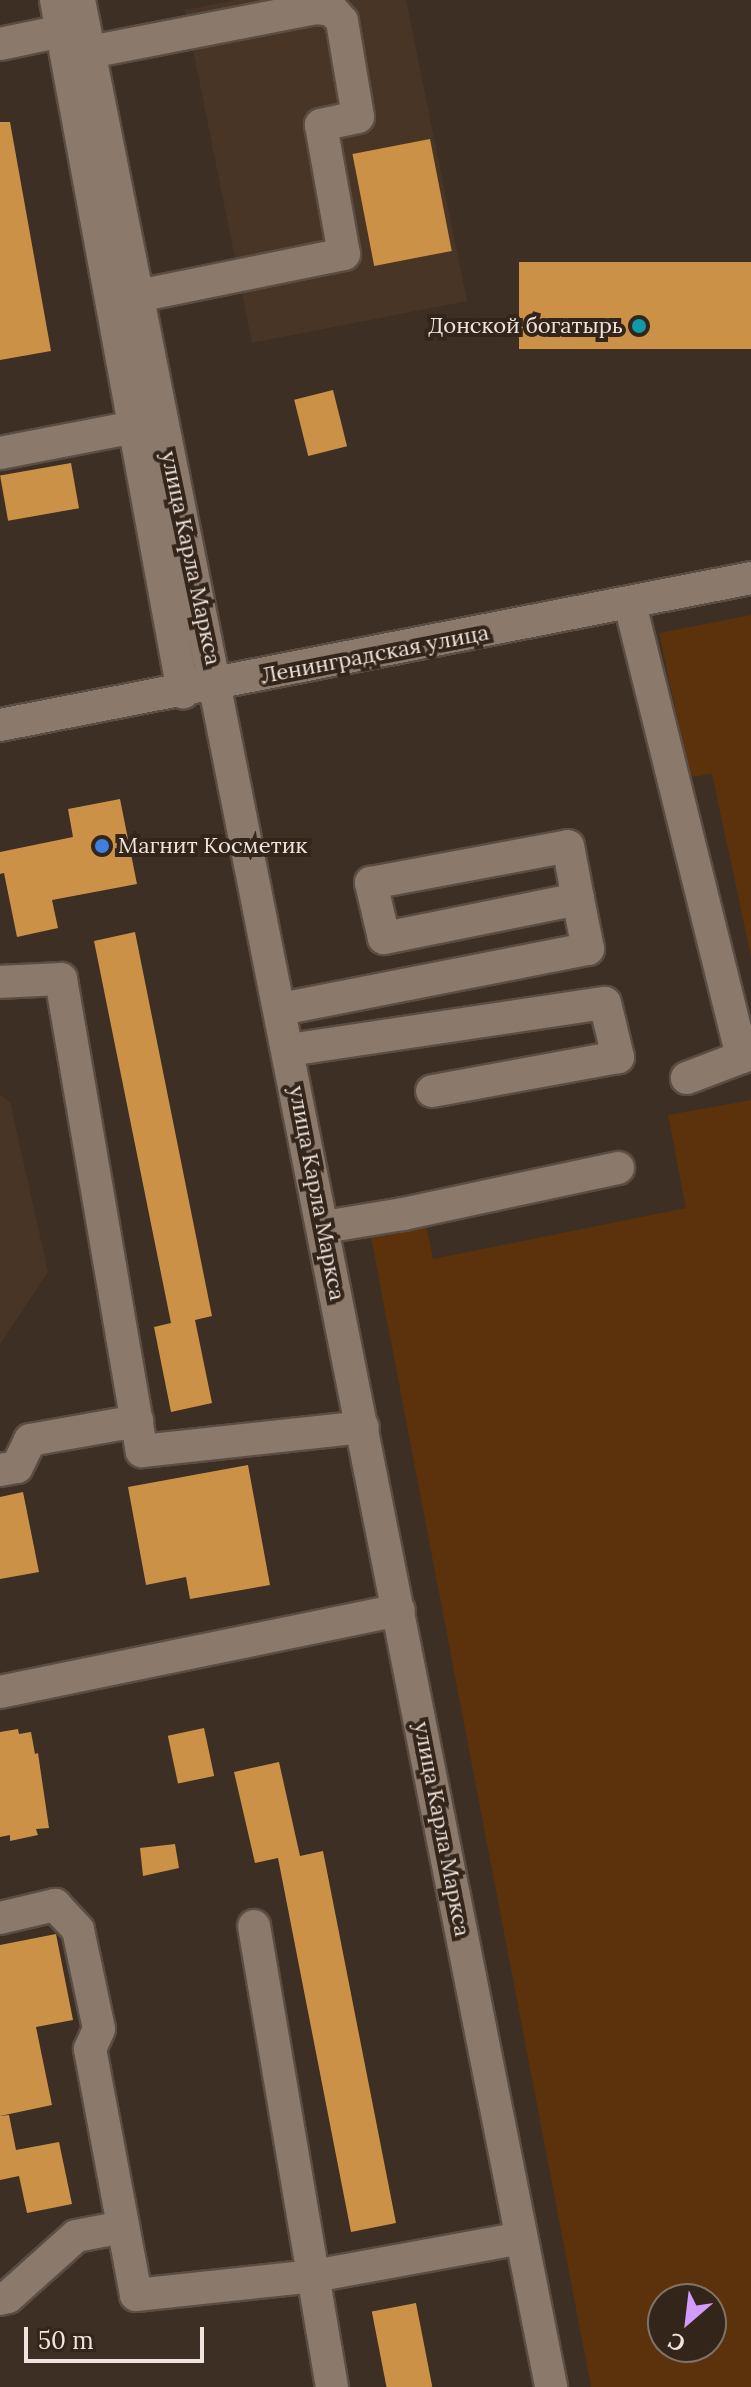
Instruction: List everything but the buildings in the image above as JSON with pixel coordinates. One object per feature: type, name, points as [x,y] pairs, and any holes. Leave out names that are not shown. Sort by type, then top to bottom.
[{"type":"street","name":"улица Карла Маркса","points":[[56,0],[183,690]]},
{"type":"street","name":"улица Карла Маркса","points":[[79,0],[217,684],[551,2387]]},
{"type":"street","points":[[90,52],[316,8],[332,10],[342,21],[358,117],[321,125],[344,254],[138,296]]},
{"type":"street","points":[[0,44],[62,31]]},
{"type":"street","points":[[0,453],[135,427]]},
{"type":"street","points":[[217,684],[751,580]]},
{"type":"street","name":"Ленинградская улица","points":[[0,726],[751,580]]},
{"type":"street","points":[[630,604],[742,1057],[687,1078]]},
{"type":"street","points":[[281,1009],[588,949],[568,846],[371,883],[384,938],[578,899]]},
{"type":"street","points":[[0,982],[61,979],[142,1451],[363,1427]]},
{"type":"street","points":[[289,1050],[605,1003],[618,1057],[432,1091]]},
{"type":"street","points":[[324,1227],[403,1214],[618,1168]]},
{"type":"street","points":[[0,1470],[17,1467],[30,1440],[137,1421]]},
{"type":"street","points":[[0,1692],[399,1610]]},
{"type":"street","points":[[0,1918],[55,1905],[78,1930],[99,2029],[90,2049],[136,2295],[314,2276],[522,2238]]},
{"type":"street","points":[[254,1926],[332,2387]]},
{"type":"street","points":[[0,2299],[8,2297],[76,2236],[123,2227]]},
{"type":"shaded area","points":[[236,0],[406,0],[467,301],[252,343],[185,10]]},
{"type":"shaded area","points":[[751,615],[751,956],[712,774],[690,777],[659,633]]},
{"type":"shaded area","points":[[0,1095],[10,1102],[48,1272],[0,1344]]},
{"type":"shaded area","points":[[751,1100],[751,2387],[591,2387],[370,1232],[424,1216],[433,1259],[686,1208],[668,1115]]},
{"type":"place","name":"Донской богатырь","points":[[639,326]]},
{"type":"place","name":"Магнит Косметик","points":[[102,846]]}]
